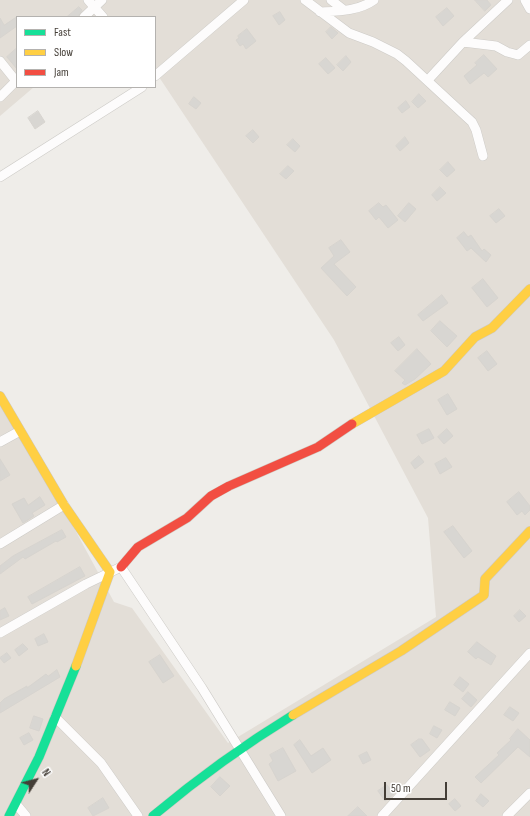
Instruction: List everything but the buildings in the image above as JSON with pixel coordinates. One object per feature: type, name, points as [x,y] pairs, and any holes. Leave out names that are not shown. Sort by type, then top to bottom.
[{"type":"street","points":[[88,0],[102,16]]},
{"type":"street","points":[[85,16],[102,0]]},
{"type":"street","points":[[156,75],[244,0]]},
{"type":"street","points":[[305,0],[349,33],[373,42],[397,54],[428,80],[472,122],[476,130],[483,156]]},
{"type":"street","points":[[331,0],[344,10]]},
{"type":"street","points":[[320,12],[361,7],[374,0]]},
{"type":"street","points":[[428,80],[463,42],[508,0]]},
{"type":"street","points":[[525,0],[530,9]]},
{"type":"street","points":[[463,42],[496,46],[507,52],[518,55],[530,44]]},
{"type":"street","points":[[0,61],[16,80]]},
{"type":"street","points":[[0,97],[16,82]]},
{"type":"street","points":[[0,177],[140,88]]},
{"type":"street","points":[[0,632],[121,567],[138,547],[187,518],[211,496],[235,483],[318,447],[354,423],[444,371],[455,361],[464,348],[475,337],[492,328],[530,289]]},
{"type":"street","points":[[0,396],[64,505],[110,572]]},
{"type":"street","points":[[0,442],[20,431]]},
{"type":"street","points":[[0,544],[64,505]]},
{"type":"street","points":[[153,816],[171,799],[239,749],[466,609],[484,596],[485,579],[530,531]]},
{"type":"street","points":[[121,567],[202,688],[281,816]]},
{"type":"street","points":[[8,816],[16,804],[55,717],[83,647],[110,572]]},
{"type":"street","points":[[382,816],[530,653]]},
{"type":"street","points":[[55,717],[101,763],[138,816]]},
{"type":"street","points":[[507,816],[530,793]]},
{"type":"street","points":[[16,804],[26,816]]},
{"type":"shaded area","points":[[0,0],[530,0],[530,816],[0,816],[0,391],[114,602],[132,608],[228,743],[436,617],[428,518],[334,340],[156,73],[156,16],[16,16],[16,88],[33,88],[0,116]]},
{"type":"traffic: fast","points":[[9,816],[39,757],[76,666]]},
{"type":"traffic: fast","points":[[153,816],[221,763],[293,715]]},
{"type":"traffic: slow","points":[[352,424],[444,371],[475,337],[492,328],[530,289]]},
{"type":"traffic: slow","points":[[0,396],[64,505],[110,572],[76,666]]},
{"type":"traffic: slow","points":[[293,715],[401,651],[484,595],[485,579],[530,531]]},
{"type":"traffic: jam","points":[[121,567],[138,547],[187,518],[211,496],[229,486],[318,447],[352,424]]}]
